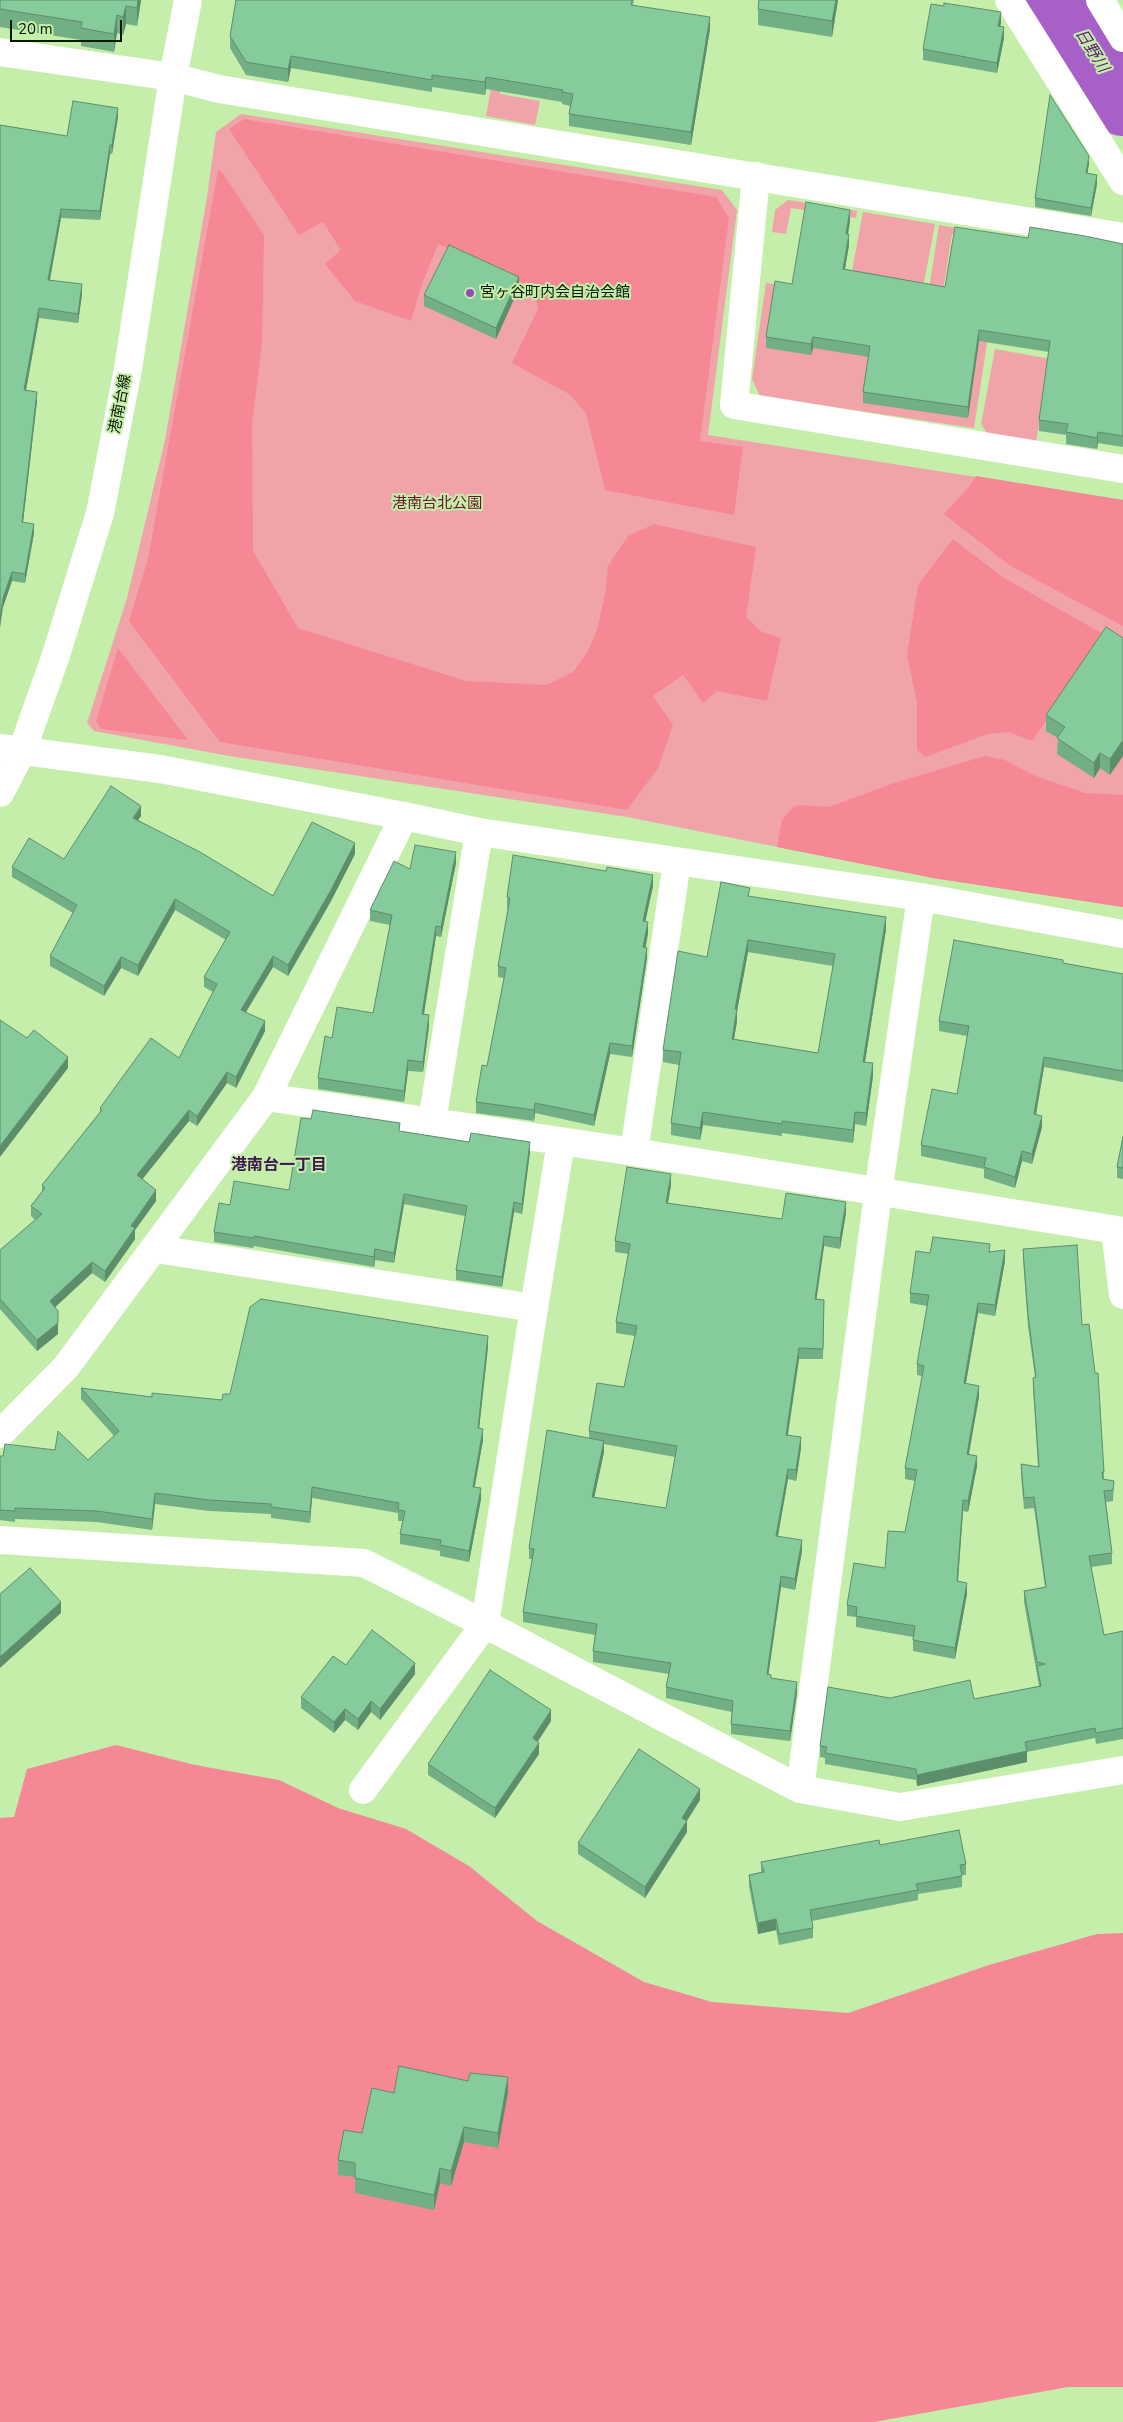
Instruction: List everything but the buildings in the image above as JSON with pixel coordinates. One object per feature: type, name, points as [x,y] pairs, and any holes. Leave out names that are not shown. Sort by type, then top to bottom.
[{"type":"street","name":"港南台線","points":[[0,793],[11,750],[56,655],[100,513],[128,369],[173,78],[188,0]]},
{"type":"street","points":[[1009,0],[1123,181]]},
{"type":"street","points":[[1100,0],[1123,38]]},
{"type":"street","points":[[0,52],[173,78],[219,90],[1123,237]]},
{"type":"street","points":[[756,176],[734,405],[1123,469]]},
{"type":"street","points":[[11,750],[160,769],[479,832],[921,897],[1123,934]]},
{"type":"street","points":[[0,1434],[66,1367],[156,1249],[266,1097],[404,816]]},
{"type":"street","points":[[432,1121],[479,832]]},
{"type":"street","points":[[634,1152],[677,862]]},
{"type":"street","points":[[800,1789],[878,1193],[921,897]]},
{"type":"street","points":[[266,1097],[634,1152],[1119,1231],[1123,1295]]},
{"type":"street","points":[[363,1790],[485,1624],[561,1142]]},
{"type":"street","points":[[156,1249],[534,1308]]},
{"type":"street","points":[[0,1540],[364,1564],[485,1624],[800,1789],[900,1807],[1123,1770]]},
{"type":"green space","points":[[492,83],[501,85],[500,94],[540,101],[535,125],[486,116]]},
{"type":"green space","name":"港南台北公園","points":[[241,114],[722,190],[737,210],[708,435],[1123,500],[1123,907],[933,878],[627,817],[229,756],[94,731],[87,723],[127,598],[165,440],[207,197],[216,132]]},
{"type":"green space","points":[[788,200],[857,211],[856,218],[791,208],[786,234],[772,232],[775,210]]},
{"type":"green space","points":[[863,212],[935,224],[920,304],[851,276]]},
{"type":"green space","points":[[939,225],[992,234],[991,240],[952,234],[943,291],[929,289]]},
{"type":"green space","points":[[766,283],[991,317],[974,428],[760,396],[752,379]]},
{"type":"green space","points":[[995,349],[1051,359],[1036,442],[987,433],[981,424]]},
{"type":"shaded area","points":[[244,119],[716,197],[729,218],[700,441],[743,447],[734,515],[605,490],[586,413],[569,394],[512,363],[538,309],[534,289],[438,244],[421,287],[411,321],[355,301],[325,264],[341,250],[323,222],[299,235],[229,129]]},
{"type":"shaded area","points":[[218,170],[222,172],[264,235],[262,343],[252,425],[253,551],[298,628],[466,681],[547,685],[573,672],[587,653],[597,630],[605,595],[608,566],[628,536],[654,524],[756,547],[746,617],[762,632],[781,638],[767,701],[717,691],[703,703],[683,675],[653,696],[673,725],[658,768],[627,810],[220,742],[129,621],[148,559]]},
{"type":"shaded area","points":[[976,476],[1123,500],[1123,626],[1009,565],[944,514],[968,488]]},
{"type":"shaded area","points":[[953,539],[1004,578],[1105,635],[1032,741],[1009,732],[987,734],[926,757],[917,750],[917,703],[907,655],[918,585]]},
{"type":"shaded area","points":[[118,648],[188,740],[101,729],[96,721]]},
{"type":"shaded area","points":[[985,756],[1005,760],[1033,775],[1085,793],[1123,795],[1123,907],[933,878],[777,847],[782,820],[792,808],[798,805],[829,807],[894,783]]},
{"type":"shaded area","points":[[116,1745],[195,1765],[279,1780],[338,1808],[406,1829],[469,1866],[537,1921],[644,1982],[712,2002],[848,2013],[989,1965],[1097,1934],[1123,1933],[1123,2387],[1068,2387],[874,2422],[0,2422],[0,1818],[14,1817],[27,1769]]},
{"type":"waterway","name":"日野川","points":[[1058,0],[1123,102]]},
{"type":"place","name":"宮ヶ谷町内会自治会館","points":[[470,293]]},
{"type":"district","name":"港南台一丁目","points":[[279,1166]]}]
